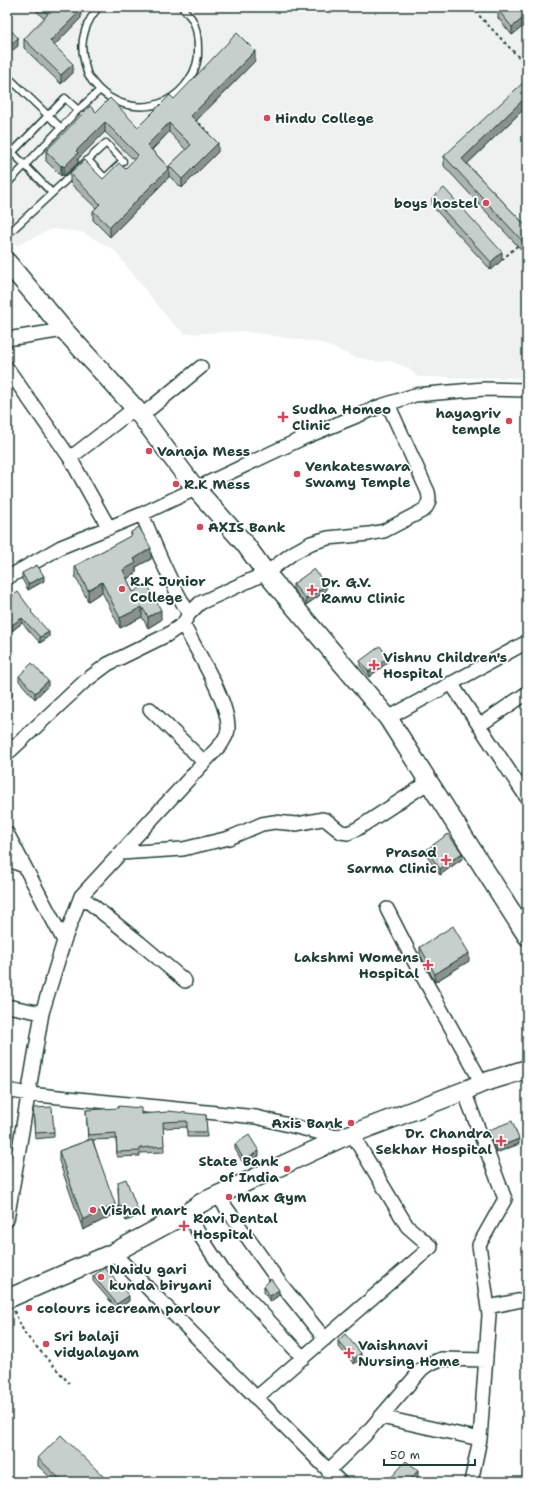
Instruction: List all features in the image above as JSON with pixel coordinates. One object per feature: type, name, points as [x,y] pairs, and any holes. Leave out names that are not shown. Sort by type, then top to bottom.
[{"type":"street","points":[[7,262],[64,330],[138,412],[195,488],[245,544],[266,573],[388,718],[527,936]]},
{"type":"street","points":[[7,339],[64,330]]},
{"type":"street","points":[[70,458],[201,367]]},
{"type":"street","points":[[7,368],[70,458],[109,528]]},
{"type":"street","points":[[7,578],[61,548],[142,514],[303,438],[388,404],[415,395],[484,389],[527,390]]},
{"type":"street","points":[[7,754],[84,682],[108,664],[167,635],[186,619],[200,603],[266,573],[294,552],[312,543],[328,538],[384,531],[424,510],[428,505],[428,492],[388,404]]},
{"type":"street","points":[[7,1220],[42,1013],[64,941],[81,896],[222,743],[228,730],[227,716],[221,698],[142,514]]},
{"type":"street","points":[[388,718],[527,642]]},
{"type":"street","points":[[451,683],[527,798]]},
{"type":"street","points":[[480,725],[527,693]]},
{"type":"street","points":[[150,709],[204,762]]},
{"type":"street","points":[[121,852],[183,849],[229,838],[262,824],[274,822],[297,824],[322,819],[326,820],[341,832],[348,833],[357,829],[429,782]]},
{"type":"street","points":[[7,833],[64,941]]},
{"type":"street","points":[[7,859],[24,866]]},
{"type":"street","points":[[81,896],[185,981]]},
{"type":"street","points":[[387,909],[408,952],[482,1083]]},
{"type":"street","points":[[7,1006],[42,1013]]},
{"type":"street","points":[[7,1299],[113,1254],[187,1213],[201,1203],[346,1136],[482,1083],[527,1069]]},
{"type":"street","points":[[7,1090],[29,1094],[256,1117],[346,1136],[407,1226],[432,1247],[256,1398]]},
{"type":"street","points":[[464,1091],[505,1199],[479,1245],[489,1315],[480,1439],[471,1482]]},
{"type":"street","points":[[217,1195],[280,1283],[325,1338]]},
{"type":"street","points":[[187,1213],[201,1238],[224,1272],[303,1358]]},
{"type":"street","points":[[113,1254],[340,1482]]},
{"type":"street","points":[[488,1307],[527,1298]]},
{"type":"street","points":[[328,1471],[345,1456],[422,1369],[429,1364],[441,1359],[486,1360]]},
{"type":"street","points":[[381,1417],[480,1439]]},
{"type":"lane","points":[[99,7],[92,15],[83,34],[82,54],[88,74],[100,90],[115,101],[132,106],[151,106],[169,100],[183,88],[194,73],[199,55],[198,36],[192,19],[182,7]]},
{"type":"lane","points":[[7,76],[61,128]]},
{"type":"lane","points":[[7,184],[78,110],[100,90]]},
{"type":"lane","points":[[7,158],[65,98],[78,110]]},
{"type":"lane","points":[[7,235],[106,143],[123,161],[105,178],[88,160]]},
{"type":"lane","points":[[12,152],[52,193]]},
{"type":"path","points":[[471,7],[527,66]]},
{"type":"path","points":[[194,118],[210,133]]},
{"type":"path","points":[[502,260],[522,240]]},
{"type":"path","points":[[7,1299],[25,1334],[69,1383]]},
{"type":"shaded area","name":"Hindu College","points":[[7,7],[527,7],[527,378],[418,377],[408,368],[390,361],[377,362],[355,357],[321,343],[242,331],[185,334],[171,322],[113,249],[81,232],[52,229],[16,246],[7,236]]},
{"type":"building","points":[[41,7],[78,7],[81,10],[50,41],[73,64],[61,75],[24,39],[48,14]]},
{"type":"building","points":[[502,7],[527,7],[527,17],[526,16],[512,27],[498,10]]},
{"type":"building","points":[[7,26],[18,38],[7,48]]},
{"type":"building","points":[[237,33],[255,51],[191,116],[218,143],[182,179],[169,166],[191,145],[169,123],[147,145],[169,168],[110,227],[93,211],[100,204],[70,173],[84,160],[103,179],[119,163],[125,169],[138,155],[105,122],[76,151],[78,153],[64,167],[62,165],[61,166],[46,151],[90,106],[96,112],[110,98],[138,127],[170,95],[174,99]]},
{"type":"building","points":[[527,79],[527,96],[462,159],[527,227],[527,246],[444,156]]},
{"type":"building","points":[[444,188],[502,252],[491,262],[432,198]]},
{"type":"building","points":[[139,527],[151,548],[134,559],[136,563],[123,570],[133,592],[147,584],[161,610],[148,617],[142,607],[120,618],[102,582],[88,590],[75,566],[132,535],[131,532]]},
{"type":"building","points":[[37,565],[44,576],[28,584],[22,573]]},
{"type":"building","points":[[314,569],[326,585],[306,599],[293,584]]},
{"type":"building","points":[[18,592],[32,611],[31,612],[49,632],[40,637],[22,618],[7,627],[7,600]]},
{"type":"building","points":[[380,646],[388,657],[369,672],[360,661]]},
{"type":"building","points":[[32,663],[48,681],[35,693],[19,676]]},
{"type":"building","points":[[7,686],[12,691],[7,695]]},
{"type":"building","points":[[448,834],[462,853],[440,869],[426,850]]},
{"type":"building","points":[[453,926],[469,953],[435,974],[420,947]]},
{"type":"building","points":[[118,1106],[141,1108],[141,1114],[168,1111],[206,1115],[207,1132],[187,1132],[187,1121],[163,1122],[164,1146],[140,1148],[140,1151],[117,1152],[116,1133],[88,1135],[86,1110],[118,1108]]},
{"type":"building","points":[[52,1107],[54,1132],[35,1133],[33,1108]]},
{"type":"building","points":[[512,1121],[519,1139],[496,1148],[489,1130]]},
{"type":"building","points":[[249,1135],[259,1151],[244,1160],[235,1144]]},
{"type":"building","points":[[92,1139],[115,1204],[83,1220],[59,1151]]},
{"type":"building","points":[[126,1179],[138,1211],[126,1216],[122,1206],[119,1207],[118,1182]]},
{"type":"building","points":[[105,1268],[129,1296],[117,1304],[93,1276]]},
{"type":"building","points":[[271,1279],[279,1290],[270,1296],[264,1286]]},
{"type":"building","points":[[345,1334],[361,1353],[354,1359],[338,1341]]},
{"type":"building","points":[[61,1435],[105,1478],[100,1482],[63,1482],[38,1458]]},
{"type":"building","points":[[406,1461],[418,1470],[409,1482],[387,1482]]},
{"type":"place","name":"Hindu College","points":[[267,118]]},
{"type":"place","name":"boys hostel","points":[[486,203]]},
{"type":"place","name":"Sudha Homeo Clinic","points":[[283,417]]},
{"type":"place","name":"hayagriv temple","points":[[509,421]]},
{"type":"place","name":"Vanaja Mess","points":[[149,451]]},
{"type":"place","name":"Venkateswara Swamy Temple","points":[[297,474]]},
{"type":"place","name":"R.K Mess","points":[[176,484]]},
{"type":"place","name":"AXIS Bank","points":[[200,527]]},
{"type":"place","name":"R.K Junior College","points":[[122,589]]},
{"type":"place","name":"Dr. G.V. Ramu Clinic","points":[[312,590]]},
{"type":"place","name":"Vishnu Children's Hospital","points":[[374,665]]},
{"type":"place","name":"Prasad Sarma Clinic","points":[[446,860]]},
{"type":"place","name":"Lakshmi Womens Hospital","points":[[428,965]]},
{"type":"place","name":"Axis Bank","points":[[351,1123]]},
{"type":"place","name":"Dr. Chandra Sekhar Hospital","points":[[501,1141]]},
{"type":"place","name":"State Bank of India","points":[[287,1169]]},
{"type":"place","name":"Max Gym","points":[[229,1197]]},
{"type":"place","name":"Vishal mart","points":[[93,1210]]},
{"type":"place","name":"Ravi Dental Hospital","points":[[184,1226]]},
{"type":"place","name":"Naidu gari kunda biryani","points":[[101,1277]]},
{"type":"place","name":"colours icecream parlour","points":[[29,1308]]},
{"type":"place","name":"Sri balaji vidyalayam","points":[[46,1344]]},
{"type":"place","name":"Vaishnavi Nursing Home","points":[[349,1353]]}]
